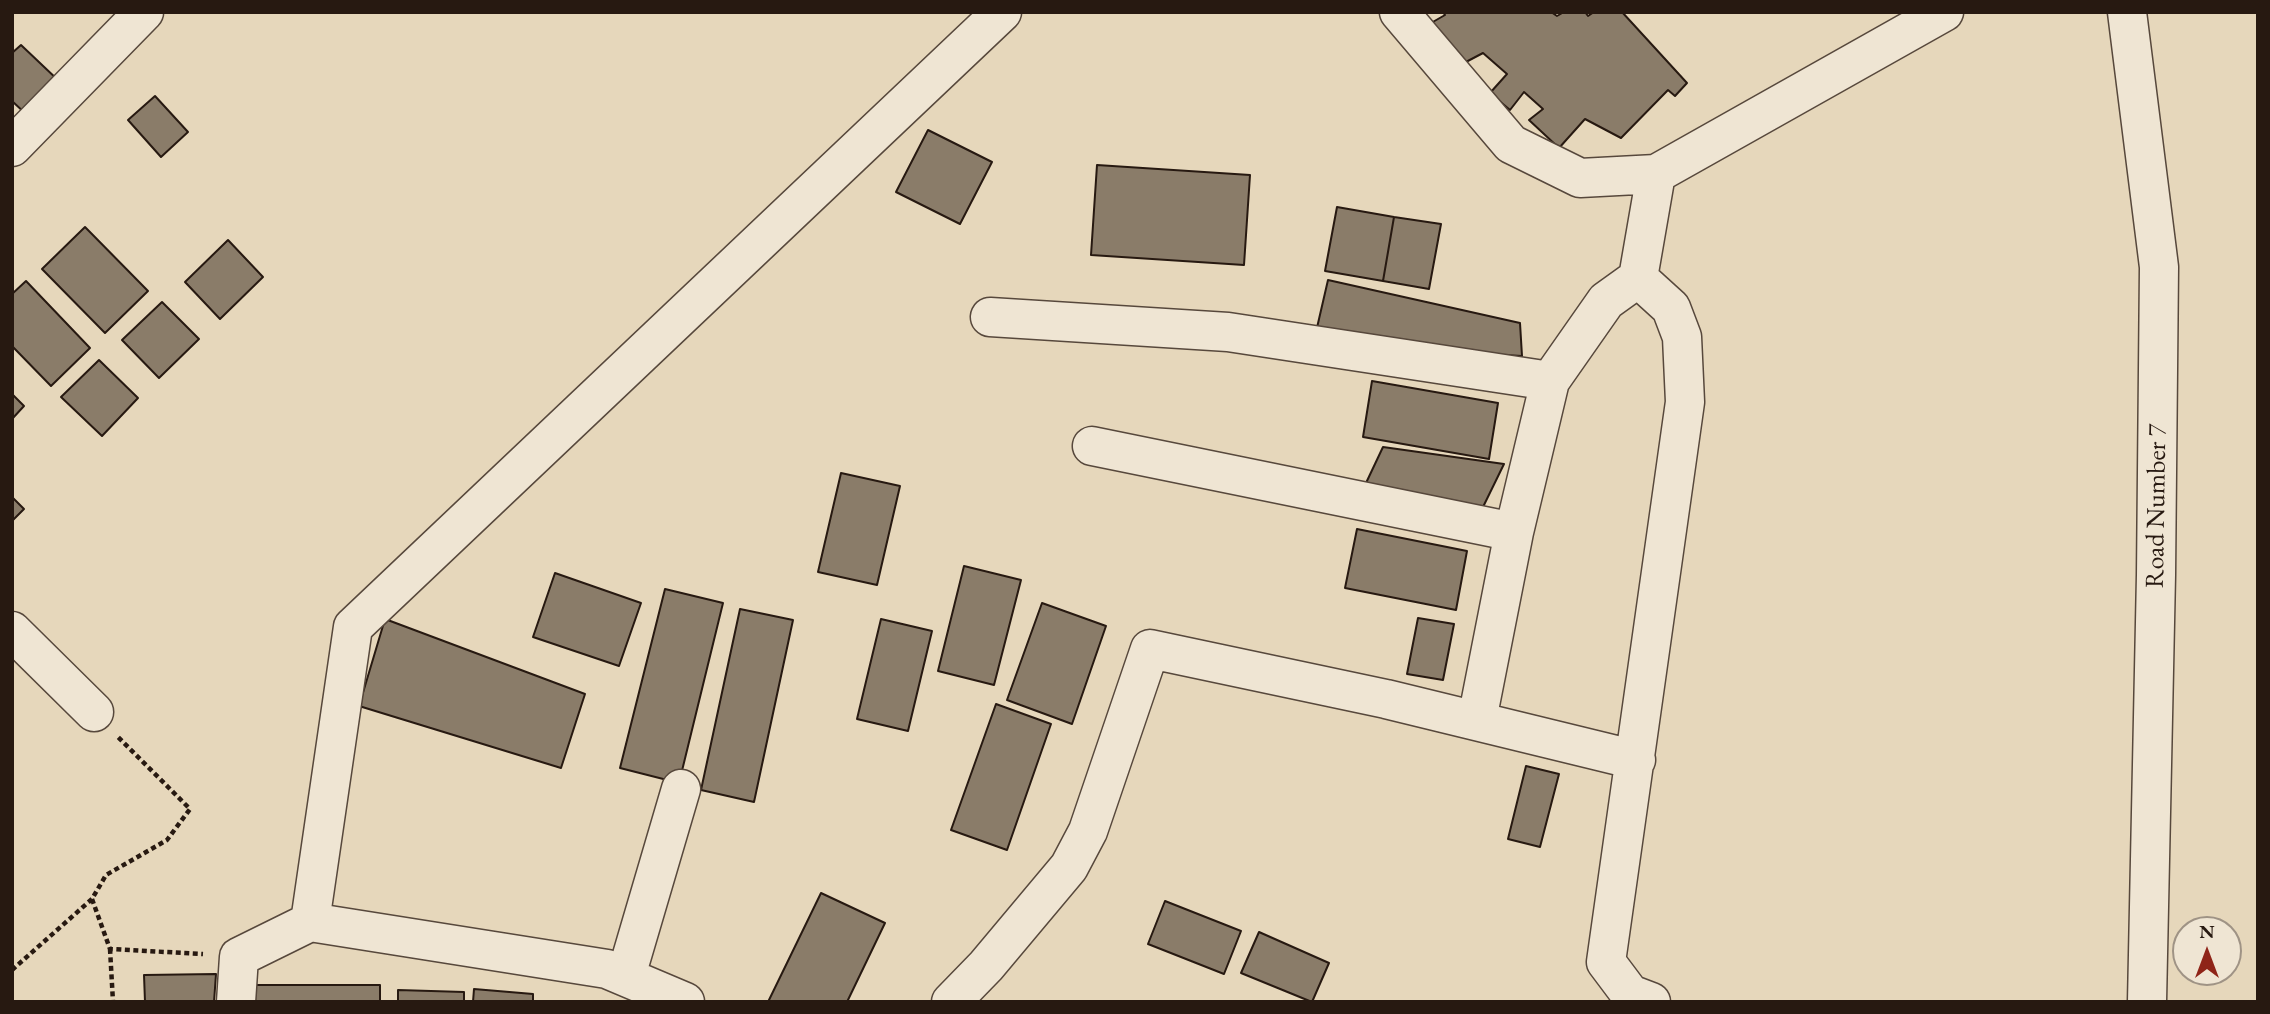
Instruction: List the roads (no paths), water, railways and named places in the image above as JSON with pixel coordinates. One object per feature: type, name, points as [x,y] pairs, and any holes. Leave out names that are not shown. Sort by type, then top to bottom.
[{"type":"street","points":[[12,146],[144,12]]},
{"type":"street","points":[[310,922],[353,627],[1002,12]]},
{"type":"street","points":[[1399,12],[1511,144],[1580,177],[1656,174],[1944,12]]},
{"type":"street","name":"Road Number 7","points":[[2127,12],[2159,267],[2147,1002]]},
{"type":"street","points":[[1477,720],[1514,532],[1550,381],[1606,300],[1638,278],[1656,174]]},
{"type":"street","points":[[1638,278],[1671,309],[1675,318],[1682,337],[1685,402],[1606,962],[1630,994],[1651,1002]]},
{"type":"street","points":[[990,317],[1228,332],[1550,381]]},
{"type":"street","points":[[1092,446],[1514,532]]},
{"type":"street","points":[[12,631],[94,712]]},
{"type":"street","points":[[951,1002],[986,966],[1069,867],[1088,831],[1150,649],[1477,720],[1636,760]]},
{"type":"street","points":[[626,976],[681,789]]},
{"type":"street","points":[[236,1002],[239,957],[310,922],[474,946],[626,976],[685,1002]]}]
